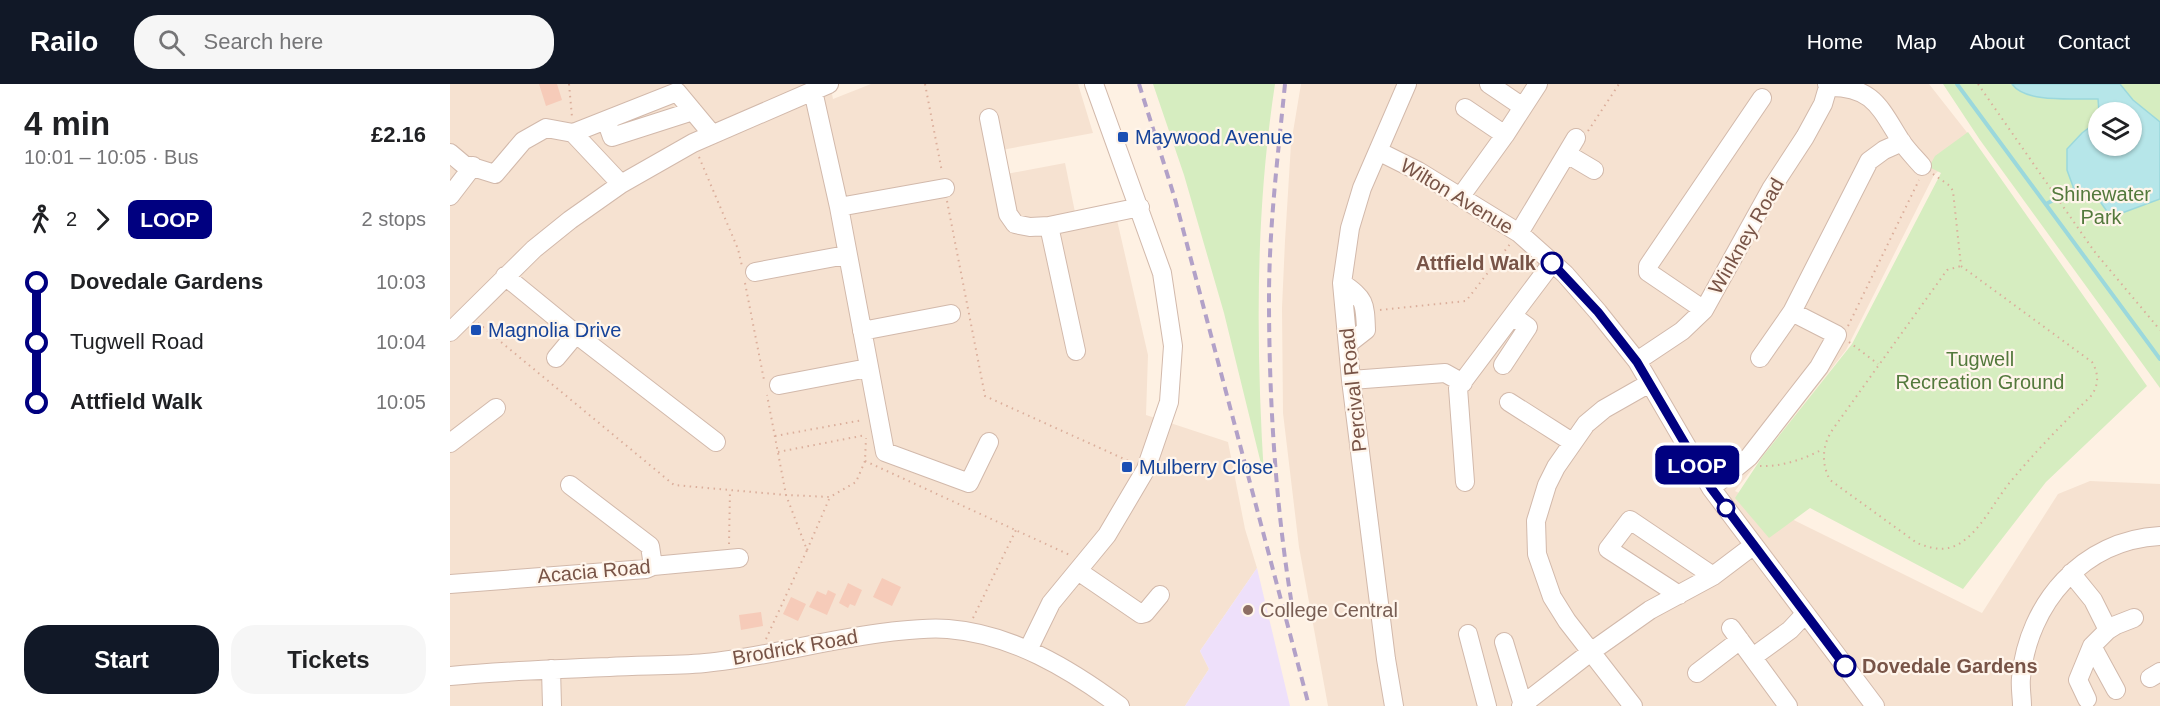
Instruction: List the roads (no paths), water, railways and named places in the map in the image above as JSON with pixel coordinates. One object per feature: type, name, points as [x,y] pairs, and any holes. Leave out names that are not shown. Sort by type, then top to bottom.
[{"type":"street","points":[[1028,650],[1051,603],[1107,535],[1146,469],[1169,402],[1173,346],[1162,273],[1094,84]]},
{"type":"street","name":"Percival Road","points":[[1394,706],[1386,660],[1351,380],[1342,283],[1350,228],[1362,188],[1407,84]]},
{"type":"street","points":[[1489,84],[1523,107]]},
{"type":"street","points":[[1461,196],[1538,84]]},
{"type":"street","points":[[1828,86],[1846,87],[1872,99],[1923,167]]},
{"type":"street","name":"Winkney Road","points":[[1637,362],[1682,331],[1704,310],[1771,189],[1805,137],[1823,104],[1828,86]]},
{"type":"street","points":[[450,332],[505,276],[570,220],[621,184],[693,143],[821,87],[846,255],[885,452],[969,483],[989,442]]},
{"type":"street","points":[[450,153],[463,164],[495,174],[523,141],[546,128],[573,133],[677,92],[712,134]]},
{"type":"street","points":[[1704,310],[1648,272],[1648,266],[1762,98]]},
{"type":"street","points":[[1465,108],[1505,135]]},
{"type":"street","points":[[989,118],[1008,214],[1015,224],[1030,227],[1049,226],[1140,207]]},
{"type":"street","points":[[573,133],[621,184]]},
{"type":"street","points":[[1519,232],[1576,138]]},
{"type":"street","points":[[1760,358],[1792,312],[1869,162],[1884,150],[1902,142]]},
{"type":"street","name":"Wilton Avenue","points":[[1378,151],[1461,196],[1519,232],[1598,312],[1637,362],[1711,488],[1875,706]]},
{"type":"street","points":[[1567,154],[1594,170]]},
{"type":"street","points":[[450,196],[473,166]]},
{"type":"street","points":[[839,207],[945,188]]},
{"type":"street","points":[[1049,226],[1076,351]]},
{"type":"street","points":[[755,272],[846,255]]},
{"type":"street","points":[[1464,482],[1458,388],[1552,263]]},
{"type":"street","points":[[505,276],[716,442]]},
{"type":"street","points":[[1342,283],[1360,295],[1365,311],[1366,330],[1348,344]]},
{"type":"street","points":[[1711,488],[1749,458],[1819,367],[1833,333],[1792,312]]},
{"type":"street","points":[[862,331],[951,314]]},
{"type":"street","points":[[1503,365],[1528,327],[1513,316]]},
{"type":"street","points":[[556,358],[576,334]]},
{"type":"street","points":[[779,385],[868,368]]},
{"type":"street","points":[[1351,380],[1445,373],[1463,382]]},
{"type":"street","points":[[1633,706],[1567,621],[1552,597],[1536,554],[1536,521],[1556,467],[1586,424],[1604,409],[1648,384]]},
{"type":"street","points":[[1509,402],[1572,442]]},
{"type":"street","points":[[450,443],[496,408]]},
{"type":"street","points":[[570,485],[650,546],[653,566]]},
{"type":"street","points":[[1679,595],[1608,549],[1630,520],[1713,576]]},
{"type":"street","points":[[2022,706],[2021,679],[2026,652],[2036,626],[2056,588],[2096,554],[2139,538],[2160,536]]},
{"type":"street","points":[[1504,642],[1522,706],[1592,651],[1650,610],[1713,576],[1754,545]]},
{"type":"street","name":"Acacia Road","points":[[450,584],[646,569],[653,566],[734,559]]},
{"type":"street","points":[[1082,566],[1141,614],[1145,613],[1160,595]]},
{"type":"street","points":[[2071,573],[2092,600],[2108,630]]},
{"type":"street","points":[[1753,657],[1790,630],[1805,614]]},
{"type":"street","points":[[2087,699],[2078,680],[2092,646],[2108,630],[2134,618]]},
{"type":"street","name":"Brodrick Road","points":[[450,676],[551,669],[704,663],[759,655],[854,636],[919,629],[948,629],[1003,640],[1028,650],[1087,681],[1120,706]]},
{"type":"street","points":[[1468,634],[1486,706]]},
{"type":"street","points":[[1698,673],[1735,634],[1788,706]]},
{"type":"street","points":[[2092,646],[2116,690]]},
{"type":"street","points":[[551,669],[552,706]]},
{"type":"water","points":[[2012,84],[2120,84],[2135,102],[2052,99],[2028,95]]},
{"type":"water","points":[[2142,107],[2160,122],[2160,199],[2111,217],[2094,193],[2074,189],[2067,170],[2067,149],[2088,128],[2088,156],[2142,156]]},
{"type":"waterway","points":[[1957,84],[2160,359]]},
{"type":"waterway","points":[[2046,204],[2074,189]]},
{"type":"railway","points":[[1139,84],[1175,199],[1309,706]]},
{"type":"railway","points":[[1285,84],[1274,191],[1269,338],[1278,498],[1294,617]]},
{"type":"place","name":"Maywood Avenue","points":[[1123,137]]},
{"type":"place","name":"Attfield Walk","points":[[1552,263]]},
{"type":"place","name":"Magnolia Drive","points":[[476,330]]},
{"type":"place","name":"Mulberry Close","points":[[1127,467]]},
{"type":"place","name":"College Central","points":[[1248,610]]},
{"type":"place","name":"Dovedale Gardens","points":[[1845,666]]},
{"type":"park label","name":"Shinewater Park","points":[[2101,206]]},
{"type":"park label","name":"Tugwell Recreation Ground","points":[[1980,370]]}]
